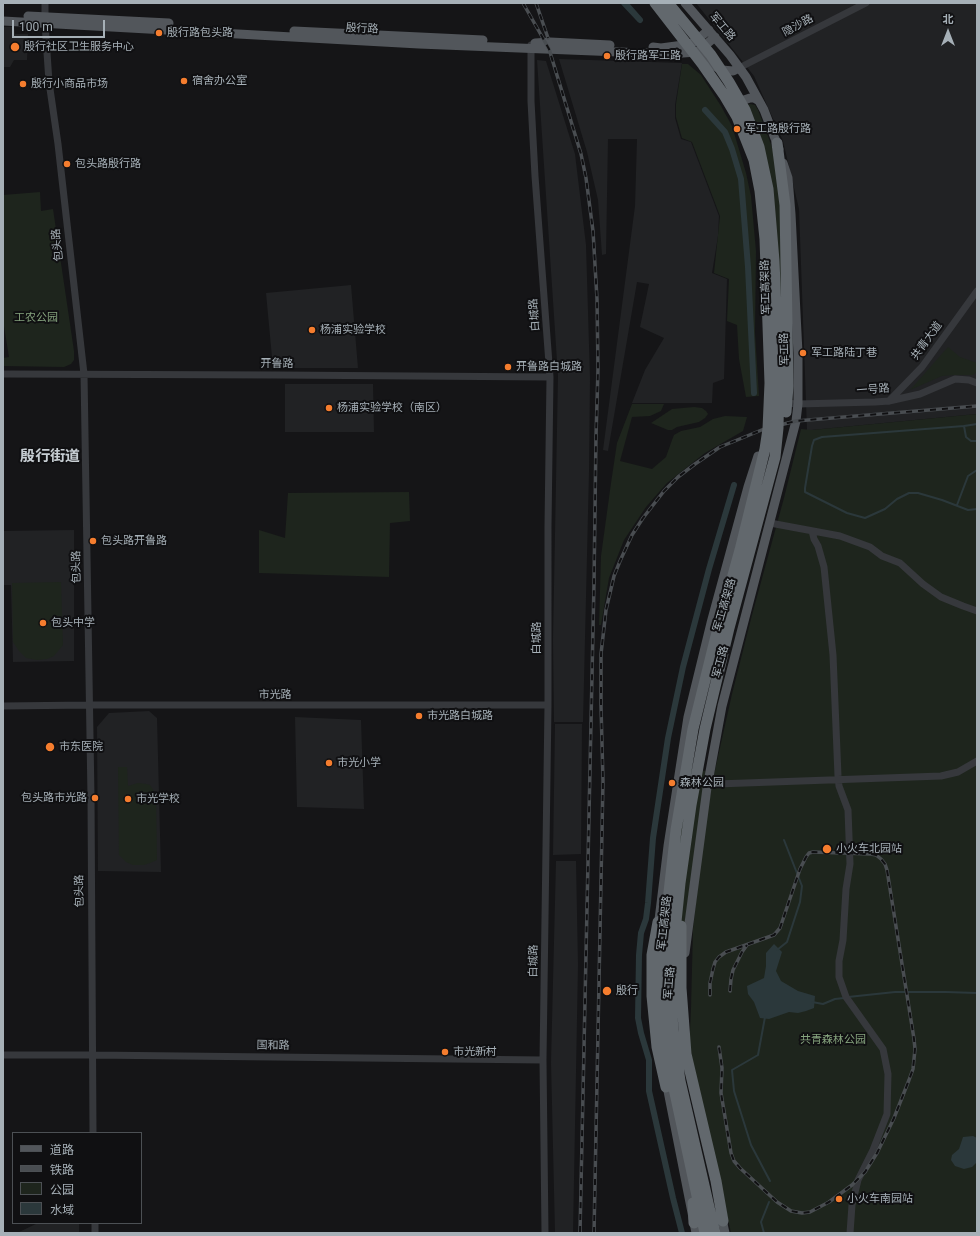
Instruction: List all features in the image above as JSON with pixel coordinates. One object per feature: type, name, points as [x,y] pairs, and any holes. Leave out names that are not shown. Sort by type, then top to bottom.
[{"type":"highway","name":"军工高架路","points":[[654,3],[703,65],[724,95],[737,117],[754,160],[760,191],[764,239],[770,383],[768,429],[765,449],[693,728],[673,857],[662,954],[661,991],[663,1026],[669,1064],[705,1233]]},
{"type":"highway","name":"军工高架路","points":[[668,3],[711,55],[730,82],[745,110],[759,147],[768,189],[774,261],[779,407],[775,457],[729,628],[706,730],[691,805],[680,883],[671,970],[672,1030],[680,1081],[715,1233]]},
{"type":"highway","points":[[775,457],[786,413],[788,386],[784,205],[776,143]]},
{"type":"highway","points":[[673,857],[663,894],[652,955],[652,996],[657,1047],[668,1098],[691,1185],[695,1228]]},
{"type":"highway","points":[[680,883],[682,949],[681,988],[686,1054],[716,1180],[723,1221]]},
{"type":"main road","name":"军工路","points":[[654,3],[691,44],[728,92],[736,108],[746,135],[756,191],[762,260],[767,353],[767,413],[758,458],[748,487],[713,616],[688,717],[668,846],[656,946],[655,978],[657,1034],[695,1228]]},
{"type":"main road","points":[[663,14],[676,14],[680,11],[682,3]]},
{"type":"main road","name":"军工路","points":[[685,3],[746,77],[764,110],[788,178],[798,353],[798,404],[796,421],[722,706],[707,788],[681,984],[681,1030],[683,1057],[711,1180],[725,1233]]},
{"type":"main road","name":"殷行路","points":[[3,15],[45,19]]},
{"type":"main road","name":"殷行路","points":[[3,21],[45,19],[121,20],[669,54],[697,52]]},
{"type":"main road","points":[[691,44],[712,34]]},
{"type":"main road","points":[[697,52],[712,34]]},
{"type":"main road","name":"殷行路","points":[[531,46],[550,42],[661,48],[691,44]]},
{"type":"main road","name":"军工路","points":[[697,52],[714,66],[722,70],[733,71],[739,68]]},
{"type":"main road","points":[[736,108],[739,103],[744,100],[754,98],[759,100]]},
{"type":"street","name":"包头路","points":[[45,3],[49,82],[58,144],[84,374],[93,1132]]},
{"type":"street","name":"隐沙路","points":[[739,68],[866,3]]},
{"type":"street","name":"白城路","points":[[531,46],[535,176],[550,377],[548,705],[543,1060],[545,1233]]},
{"type":"street","name":"共青大道","points":[[889,401],[922,367],[977,290]]},
{"type":"street","name":"开鲁路","points":[[3,374],[550,377]]},
{"type":"street","name":"一号路","points":[[767,402],[798,404],[889,401],[920,394],[955,379],[969,380],[977,383]]},
{"type":"street","points":[[770,523],[840,536],[870,547],[882,556],[900,563],[922,584],[941,597],[977,611]]},
{"type":"street","points":[[812,531],[824,567],[833,655],[838,781],[848,810],[850,864],[846,889],[843,940],[839,961],[839,977],[846,997],[883,1049],[888,1074],[887,1114],[873,1150],[858,1180],[852,1205],[850,1233]]},
{"type":"street","name":"市光路","points":[[3,706],[548,705]]},
{"type":"street","points":[[717,784],[838,781],[941,776],[958,772],[977,761]]},
{"type":"street","name":"国和路","points":[[3,1055],[543,1060]]},
{"type":"shaded area","points":[[696,3],[977,3],[977,414],[807,430],[799,209],[783,141],[754,76]]},
{"type":"shaded area","name":"殷行社区卫生服务中心","points":[[3,27],[14,27],[15,34],[28,34],[27,60],[14,60],[10,67],[3,67]]},
{"type":"shaded area","points":[[559,59],[682,63],[675,105],[675,118],[681,139],[691,142],[719,216],[718,236],[712,273],[727,279],[724,379],[713,383],[712,403],[632,403],[645,370],[664,338],[640,327],[649,284],[637,282],[608,451],[603,450],[635,206],[637,139],[608,139],[606,254],[602,255],[598,200],[587,152]]},
{"type":"shaded area","points":[[537,60],[546,61],[575,154],[586,245],[590,378],[583,722],[554,722],[553,639],[558,376]]},
{"type":"shaded area","name":"杨浦实验学校","points":[[351,285],[358,368],[273,368],[266,293]]},
{"type":"shaded area","name":"杨浦实验学校（南区）","points":[[285,384],[373,384],[374,432],[285,432]]},
{"type":"shaded area","name":"包头中学","points":[[74,530],[74,661],[13,662],[11,585],[3,585],[3,531]]},
{"type":"shaded area","name":"市光学校","points":[[149,711],[157,718],[161,872],[98,871],[97,727],[109,713]]},
{"type":"shaded area","name":"市光小学","points":[[295,717],[361,720],[364,809],[297,807]]},
{"type":"shaded area","points":[[555,724],[582,724],[581,854],[553,855]]},
{"type":"shaded area","points":[[556,861],[576,861],[578,965],[573,1233],[555,1233],[551,1062]]},
{"type":"shaded area","points":[[36,1224],[79,1224],[79,1233],[17,1233]]},
{"type":"green space","points":[[682,64],[688,64],[701,75],[721,106],[732,126],[746,173],[751,196],[756,251],[755,333],[759,396],[746,397],[739,359],[737,325],[727,321],[729,279],[714,273],[720,216],[692,142],[682,138],[676,117],[676,104]]},
{"type":"green space","points":[[747,105],[755,105],[758,110],[772,147],[783,184],[793,352],[773,300]]},
{"type":"green space","name":"工农公园","points":[[40,192],[41,211],[53,209],[74,351],[74,360],[71,364],[64,367],[3,366],[3,358],[9,357],[3,320],[3,195]]},
{"type":"green space","points":[[948,347],[960,357],[977,363],[977,372],[973,375],[942,376],[910,390]]},
{"type":"green space","points":[[632,404],[664,404],[661,411],[650,416],[632,417],[620,461],[652,469],[666,457],[674,435],[681,431],[700,427],[713,419],[725,416],[747,417],[743,431],[705,453],[667,483],[646,507],[624,540],[609,578],[601,625],[599,625],[601,556],[611,483],[617,443]]},
{"type":"green space","points":[[694,407],[702,408],[708,414],[699,422],[677,427],[672,430],[668,430],[651,423],[672,409]]},
{"type":"green space","name":"共青森林公园","points":[[977,414],[977,1233],[731,1233],[710,1136],[689,1055],[693,929],[703,838],[713,779],[732,694],[801,429],[812,430]]},
{"type":"green space","points":[[409,492],[410,521],[390,523],[389,577],[259,573],[259,530],[285,538],[288,493]]},
{"type":"green space","points":[[61,582],[63,645],[54,656],[47,659],[37,660],[26,658],[13,642],[12,583]]},
{"type":"green space","points":[[118,767],[127,767],[128,786],[138,783],[150,785],[156,794],[157,860],[144,865],[133,865],[126,862],[119,855]]},
{"type":"green space","points":[[687,768],[706,771],[681,951],[666,931]]},
{"type":"water","points":[[774,944],[782,952],[776,971],[781,981],[798,991],[815,996],[814,1008],[798,1013],[789,1012],[769,1019],[760,1018],[754,1002],[748,994],[747,986],[764,978],[766,953]]},
{"type":"water","points":[[973,1136],[977,1138],[977,1162],[972,1167],[964,1169],[955,1166],[951,1160],[952,1155],[959,1149],[963,1137]]},
{"type":"waterway","points":[[624,3],[640,20],[625,3]]},
{"type":"waterway","points":[[705,110],[725,132],[741,179],[748,267],[754,393]]},
{"type":"waterway","points":[[964,426],[977,424]]},
{"type":"waterway","points":[[977,441],[971,441],[966,437],[964,426],[822,437],[814,440],[805,488],[805,492],[847,513],[865,518],[885,509],[897,499],[909,493],[918,493],[968,510],[977,509]]},
{"type":"waterway","points":[[957,505],[968,476],[977,470]]},
{"type":"waterway","points":[[682,1233],[649,1091],[649,1060],[638,1018],[639,955],[641,933],[646,919],[653,838],[668,738],[683,667],[709,569],[734,485]]},
{"type":"waterway","points":[[777,950],[787,942],[800,902],[802,886],[784,840]]},
{"type":"waterway","points":[[848,997],[895,992],[977,993]]},
{"type":"waterway","points":[[812,1002],[823,1004],[835,999],[844,998]]},
{"type":"waterway","points":[[765,1017],[758,1055],[732,1070],[734,1091],[751,1145],[770,1181]]},
{"type":"waterway","points":[[764,1233],[761,1222],[769,1202]]},
{"type":"railway","points":[[523,3],[549,49],[581,154],[586,178],[593,231],[597,299],[598,369],[580,1233]]},
{"type":"railway","points":[[536,3],[548,38]]},
{"type":"railway","points":[[594,1233],[603,781],[601,654],[606,610],[614,576],[632,535],[664,491],[678,477],[720,447],[764,429],[796,421],[977,406]]},
{"type":"railway","points":[[710,995],[710,983],[713,969],[715,962],[719,957],[726,952],[774,935],[780,928],[800,869],[809,853],[871,854],[876,855],[885,864],[915,1049],[913,1069],[894,1118],[877,1153],[865,1172],[852,1185],[829,1202],[810,1212],[802,1213],[791,1211],[777,1202],[740,1168],[734,1161],[731,1153],[721,1093],[722,1068],[719,1047]]},
{"type":"railway","points":[[730,991],[733,970],[747,945]]},
{"type":"place","name":"殷行路包头路","points":[[159,33]]},
{"type":"place","name":"殷行社区卫生服务中心","points":[[15,47]]},
{"type":"place","name":"殷行路军工路","points":[[607,56]]},
{"type":"place","name":"宿舍办公室","points":[[184,81]]},
{"type":"place","name":"殷行小商品市场","points":[[23,84]]},
{"type":"place","name":"军工路殷行路","points":[[737,129]]},
{"type":"place","name":"包头路殷行路","points":[[67,164]]},
{"type":"place","name":"杨浦实验学校","points":[[312,330]]},
{"type":"place","name":"军工路陆丁巷","points":[[803,353]]},
{"type":"place","name":"开鲁路白城路","points":[[508,367]]},
{"type":"place","name":"杨浦实验学校（南区）","points":[[329,408]]},
{"type":"place","name":"包头路开鲁路","points":[[93,541]]},
{"type":"place","name":"包头中学","points":[[43,623]]},
{"type":"place","name":"市光路白城路","points":[[419,716]]},
{"type":"place","name":"市东医院","points":[[50,747]]},
{"type":"place","name":"市光小学","points":[[329,763]]},
{"type":"place","name":"森林公园","points":[[672,783]]},
{"type":"place","name":"包头路市光路","points":[[95,798]]},
{"type":"place","name":"市光学校","points":[[128,799]]},
{"type":"place","name":"小火车北园站","points":[[827,849]]},
{"type":"place","name":"殷行","points":[[607,991]]},
{"type":"place","name":"市光新村","points":[[445,1052]]},
{"type":"place","name":"小火车南园站","points":[[839,1199]]},
{"type":"district","name":"殷行街道","points":[[50,457]]}]
